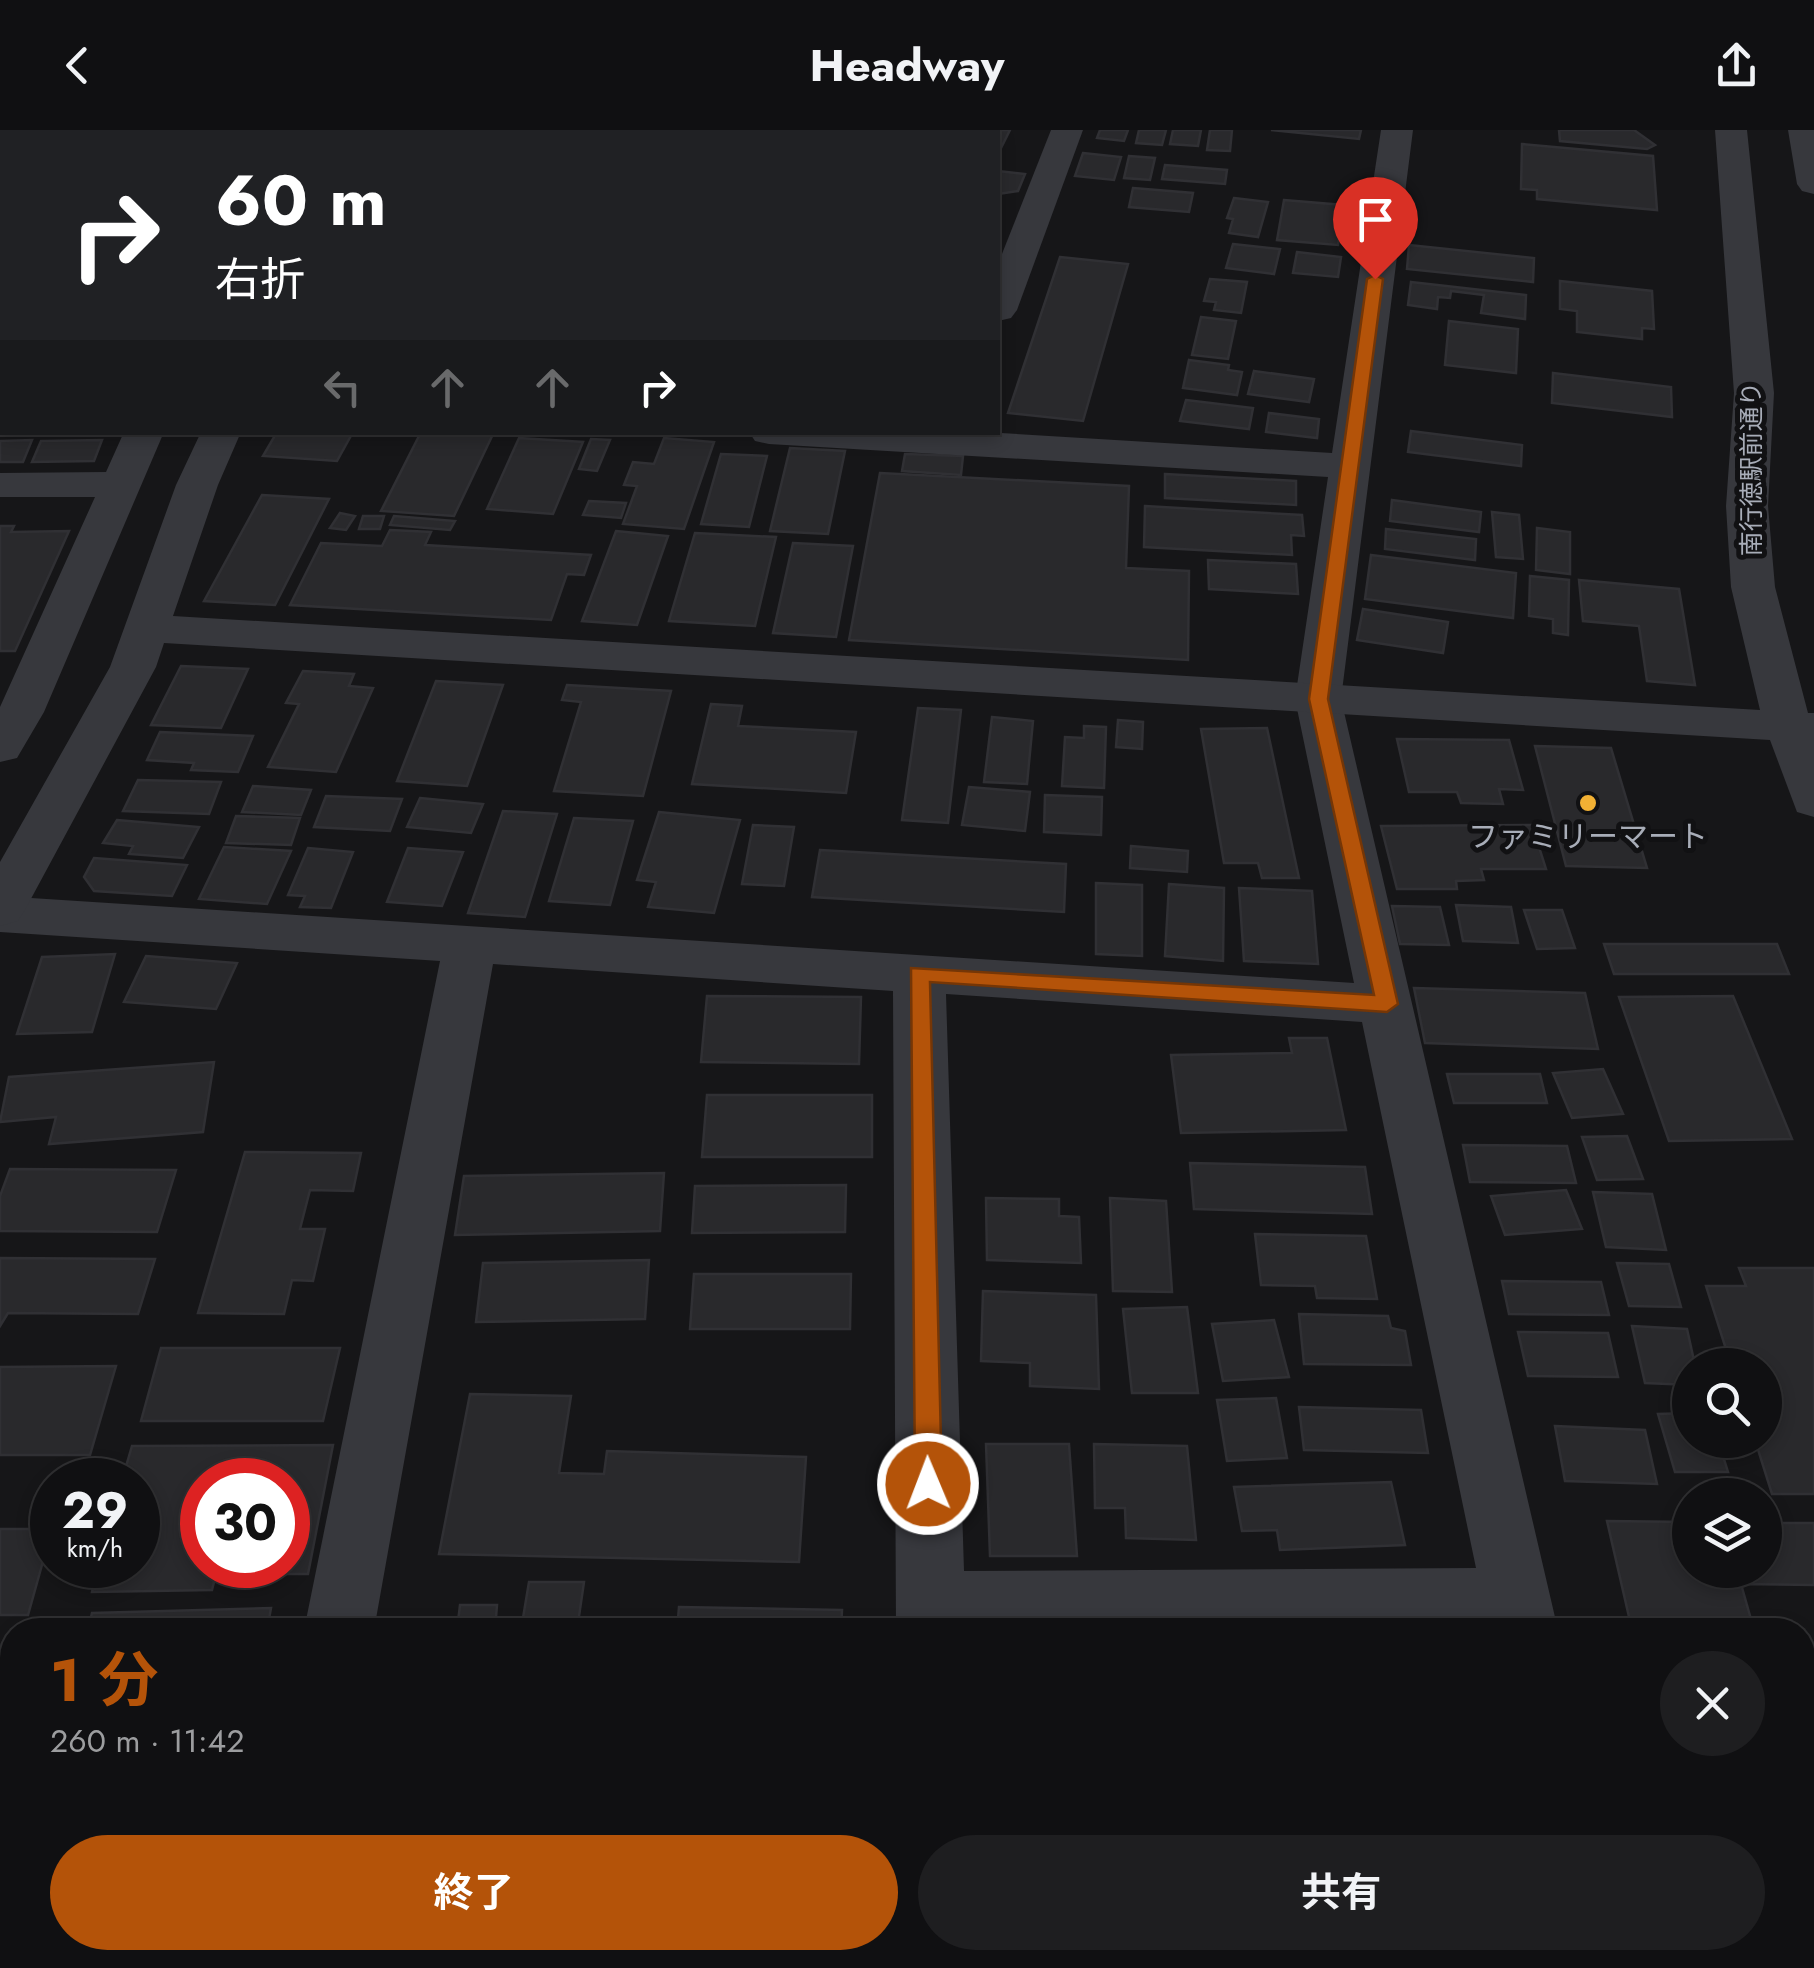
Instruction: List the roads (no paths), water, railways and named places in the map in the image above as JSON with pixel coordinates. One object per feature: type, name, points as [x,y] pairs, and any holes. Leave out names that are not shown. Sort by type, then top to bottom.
[{"type":"street","points":[[1000,305],[1067,130]]},
{"type":"street","points":[[919,973],[931,1616],[1520,1615],[1318,699],[1397,130]]},
{"type":"street","name":"南行徳駅前通り","points":[[1731,130],[1754,393],[1747,506],[1750,559],[1762,634],[1800,728],[1814,801]]},
{"type":"street","points":[[1804,130],[1814,184]]},
{"type":"street","points":[[0,747],[20,712],[143,435]]},
{"type":"street","points":[[220,435],[197,486],[147,628],[104,726],[0,911],[1387,1004]]},
{"type":"street","points":[[858,435],[1348,466]]},
{"type":"street","points":[[0,485],[119,484]]},
{"type":"street","points":[[147,628],[1800,728]]},
{"type":"street","points":[[340,1618],[470,944]]},
{"type":"place","name":"ファミリーマート","points":[[1588,803]]}]
